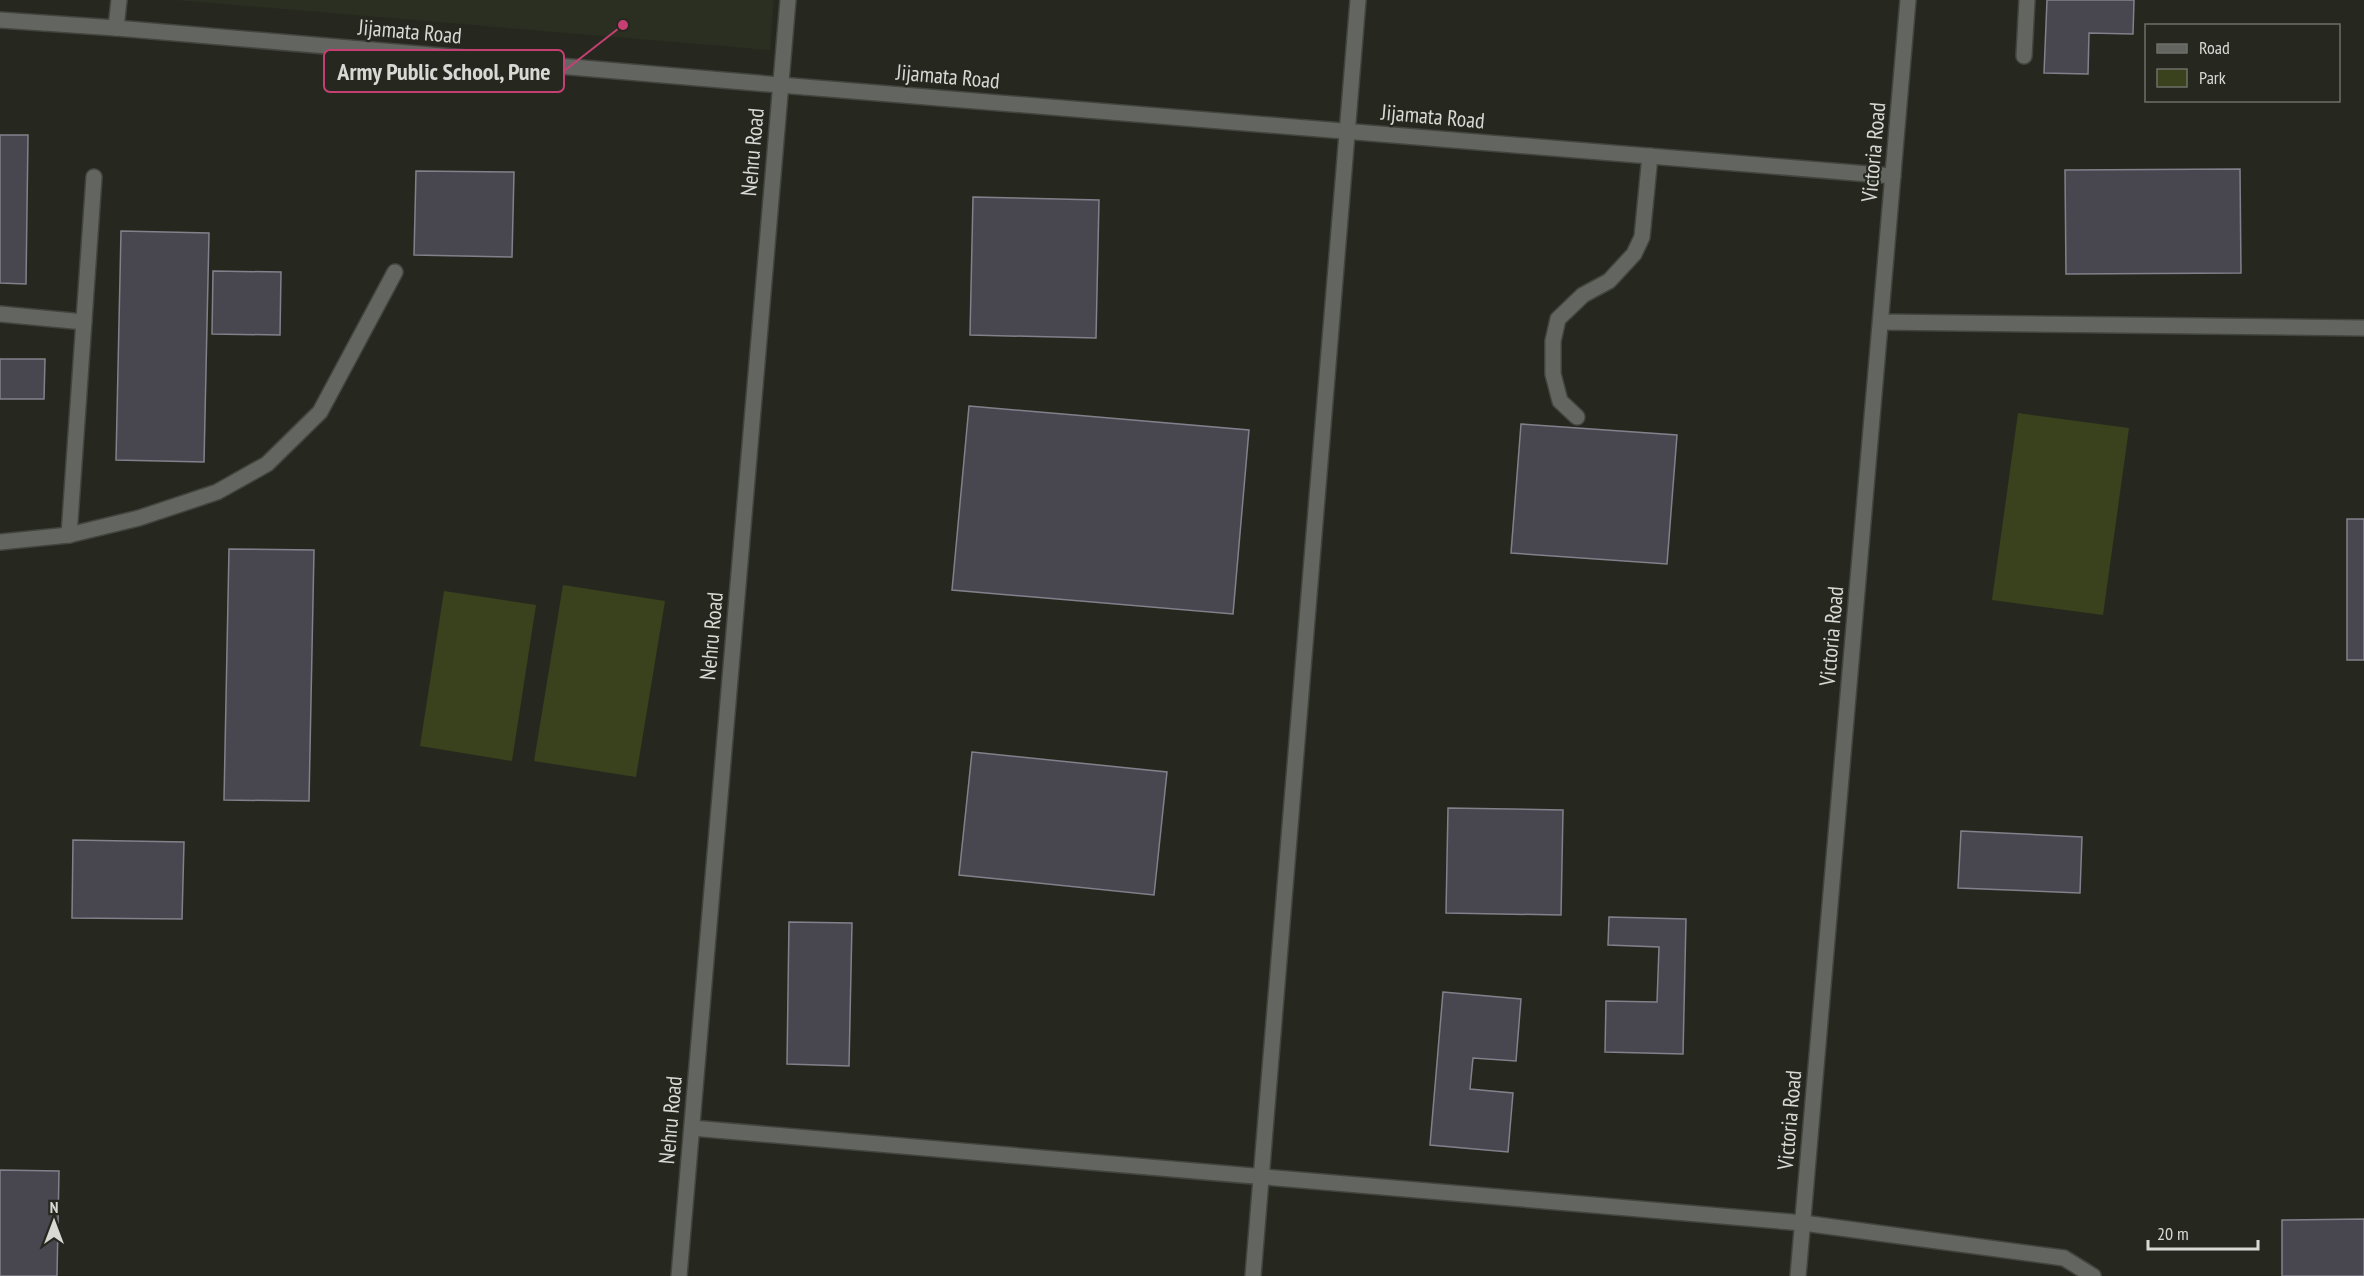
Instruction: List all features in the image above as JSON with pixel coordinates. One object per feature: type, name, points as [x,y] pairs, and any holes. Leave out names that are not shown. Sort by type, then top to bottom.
[{"type":"street","points":[[116,28],[119,0]]},
{"type":"street","name":"Nehru Road","points":[[679,1276],[788,0]]},
{"type":"street","points":[[1253,1276],[1358,0]]},
{"type":"street","name":"Victoria Road","points":[[1798,1276],[1908,0]]},
{"type":"street","points":[[2024,56],[2027,0]]},
{"type":"street","name":"Jijamata Road","points":[[0,20],[1893,176]]},
{"type":"street","points":[[1577,417],[1560,400],[1553,374],[1553,341],[1558,319],[1583,295],[1609,281],[1634,254],[1642,237],[1650,156]]},
{"type":"street","points":[[69,535],[94,177]]},
{"type":"street","points":[[0,542],[69,535],[139,518],[217,492],[267,464],[320,412],[396,272]]},
{"type":"street","points":[[0,314],[84,322]]},
{"type":"street","points":[[1881,322],[2364,328]]},
{"type":"street","points":[[692,1128],[1803,1223],[2064,1258],[2093,1276]]},
{"type":"shaded area","points":[[176,0],[774,0],[770,50]]},
{"type":"green space","points":[[2018,413],[2129,428],[2103,615],[1992,600]]},
{"type":"green space","points":[[563,585],[665,601],[636,777],[534,761]]},
{"type":"green space","points":[[444,591],[536,605],[512,761],[420,746]]},
{"type":"building","points":[[2047,0],[2134,0],[2133,34],[2089,33],[2088,74],[2044,73]]},
{"type":"building","points":[[0,135],[28,135],[26,284],[0,283]]},
{"type":"building","points":[[2240,169],[2241,273],[2066,274],[2065,170]]},
{"type":"building","points":[[416,171],[514,172],[512,257],[414,255]]},
{"type":"building","points":[[973,197],[1099,200],[1096,338],[970,335]]},
{"type":"building","points":[[121,231],[209,233],[204,462],[116,460]]},
{"type":"building","points":[[213,271],[281,272],[280,335],[212,334]]},
{"type":"building","points":[[0,359],[45,359],[44,399],[0,399]]},
{"type":"building","points":[[969,406],[1249,430],[1233,614],[952,590]]},
{"type":"building","points":[[1521,424],[1677,435],[1667,564],[1511,553]]},
{"type":"building","points":[[2347,519],[2364,519],[2364,660],[2347,660]]},
{"type":"building","points":[[229,549],[314,550],[309,801],[224,800]]},
{"type":"building","points":[[972,752],[1167,772],[1154,895],[959,875]]},
{"type":"building","points":[[1448,808],[1563,810],[1561,915],[1446,913]]},
{"type":"building","points":[[1961,831],[2082,837],[2080,893],[1958,888]]},
{"type":"building","points":[[73,840],[184,842],[182,919],[72,918]]},
{"type":"building","points":[[1609,917],[1686,919],[1683,1054],[1605,1052],[1606,1001],[1657,1002],[1659,947],[1608,945]]},
{"type":"building","points":[[789,922],[852,923],[849,1066],[787,1064]]},
{"type":"building","points":[[1443,992],[1521,999],[1516,1061],[1473,1058],[1470,1089],[1513,1093],[1508,1152],[1430,1145]]},
{"type":"building","points":[[0,1170],[59,1171],[57,1276],[0,1276]]},
{"type":"building","points":[[2364,1219],[2364,1276],[2282,1276],[2282,1220]]},
{"type":"place","name":"Army Public School, Pune","points":[[623,25]]}]
